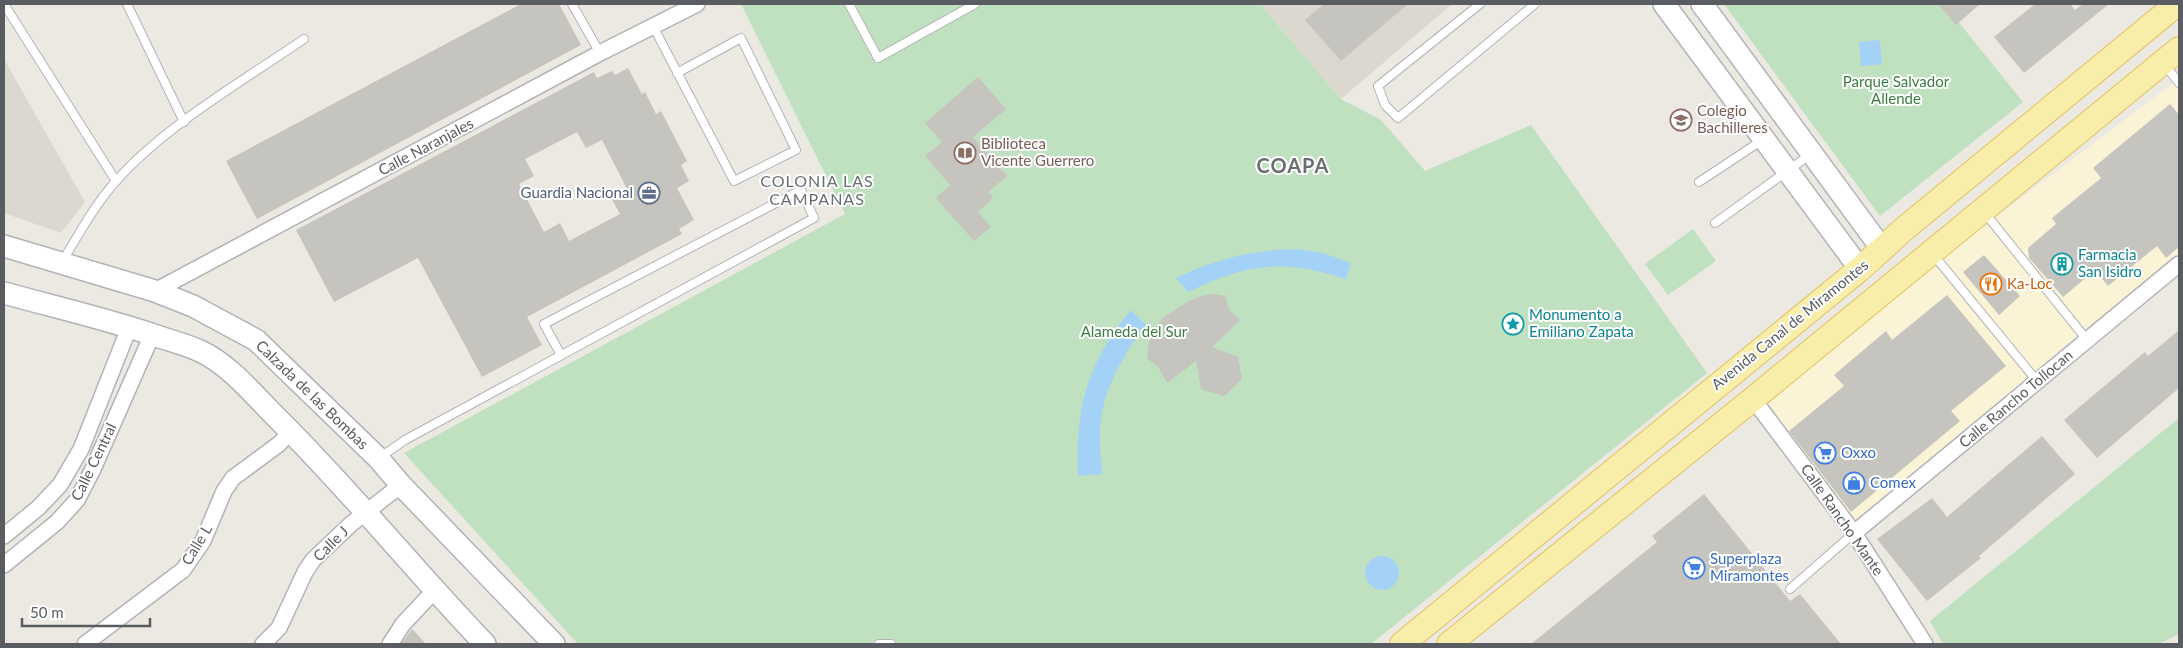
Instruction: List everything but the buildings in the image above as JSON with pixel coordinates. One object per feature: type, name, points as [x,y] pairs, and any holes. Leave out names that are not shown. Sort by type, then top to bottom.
[{"type":"main road","points":[[1664,4],[1789,170],[1860,269]]},
{"type":"main road","points":[[1702,4],[1813,152],[1882,249]]},
{"type":"main road","name":"Avenida Canal de Miramontes","points":[[1402,644],[1860,269],[2177,4]]},
{"type":"main road","points":[[1449,644],[1753,399],[2171,56]]},
{"type":"main road","name":"Calzada de las Bombas","points":[[4,246],[155,291],[193,306],[256,340],[378,458],[401,485],[554,644]]},
{"type":"main road","points":[[4,292],[152,334],[200,351],[221,365],[243,383],[366,511],[434,591],[485,644]]},
{"type":"street","name":"Calle Naranjales","points":[[155,291],[600,53],[697,4]]},
{"type":"street","name":"Calle Rancho Tollocan","points":[[1854,533],[2179,264]]},
{"type":"street","name":"Calle Central","points":[[4,536],[38,508],[60,485],[81,449],[129,328]]},
{"type":"street","name":"Calle Central","points":[[4,565],[57,522],[77,500],[93,469],[152,334]]},
{"type":"street","name":"Calle Rancho Mante","points":[[1753,399],[1854,533],[1925,644]]},
{"type":"street","name":"Calle L","points":[[90,643],[184,570],[203,541],[224,491],[233,478],[279,444],[291,432]]},
{"type":"street","name":"Calle J","points":[[263,644],[279,628],[305,572],[314,560],[366,511],[401,485]]},
{"type":"street","points":[[390,644],[403,624],[434,591]]},
{"type":"lane","points":[[4,4],[116,181]]},
{"type":"lane","points":[[127,4],[184,122]]},
{"type":"lane","points":[[572,4],[600,53]]},
{"type":"lane","points":[[849,4],[878,58],[976,4]]},
{"type":"lane","points":[[1480,4],[1378,86],[1385,105],[1398,118],[1535,4]]},
{"type":"lane","points":[[653,26],[677,73],[734,181],[796,150],[741,38],[677,73]]},
{"type":"lane","points":[[60,264],[92,213],[116,181],[148,149],[304,39]]},
{"type":"lane","points":[[2171,56],[2179,83]]},
{"type":"lane","points":[[1699,182],[1765,138]]},
{"type":"lane","points":[[1715,224],[1813,152]]},
{"type":"lane","points":[[378,458],[405,440],[814,218],[802,190],[544,324],[561,355]]},
{"type":"lane","points":[[1982,210],[2087,340]]},
{"type":"lane","points":[[1931,252],[2037,381]]},
{"type":"lane","points":[[1790,589],[1854,533]]},
{"type":"lane","points":[[879,644],[891,644]]},
{"type":"shaded area","points":[[1260,4],[1452,4],[1341,99]]},
{"type":"shaded area","points":[[4,59],[85,202],[61,233],[4,213]]},
{"type":"shaded area","points":[[2179,79],[2179,270],[1849,530],[1753,400]]},
{"type":"green space","name":"Alameda del Sur","points":[[741,4],[1260,4],[1341,99],[1381,120],[1425,171],[1531,125],[1707,373],[1371,644],[578,644],[404,453],[845,214]]},
{"type":"green space","name":"Parque Salvador Allende","points":[[1724,4],[1944,4],[2023,102],[1880,216]]},
{"type":"green space","points":[[1693,229],[1716,261],[1668,295],[1645,264]]},
{"type":"green space","points":[[2179,418],[2179,634],[2159,644],[1943,644],[1930,621]]},
{"type":"water","points":[[1880,40],[1882,64],[1861,66],[1859,42]]},
{"type":"water","points":[[1300,249],[1326,254],[1351,263],[1346,279],[1303,269],[1265,267],[1229,275],[1188,292],[1176,278],[1206,265],[1236,256],[1267,251]]},
{"type":"water","points":[[1131,310],[1146,325],[1122,360],[1105,399],[1100,427],[1102,474],[1078,476],[1079,429],[1087,387],[1104,349]]},
{"type":"water","points":[[1382,556],[1389,557],[1394,561],[1398,566],[1398,580],[1394,585],[1389,589],[1382,590],[1375,589],[1370,585],[1366,580],[1365,573],[1366,566],[1370,561],[1375,557]]},
{"type":"place","name":"Colegio Bachilleres","points":[[1681,120]]},
{"type":"place","name":"Biblioteca Vicente Guerrero","points":[[965,153]]},
{"type":"place","name":"Guardia Nacional","points":[[649,193]]},
{"type":"place","name":"Farmacia San Isidro","points":[[2062,264]]},
{"type":"place","name":"Ka-Loc","points":[[1991,284]]},
{"type":"place","name":"Monumento a Emiliano Zapata","points":[[1513,324]]},
{"type":"place","name":"Oxxo","points":[[1825,453]]},
{"type":"place","name":"Comex","points":[[1854,483]]},
{"type":"place","name":"Superplaza Miramontes","points":[[1694,568]]},
{"type":"district","name":"COAPA","points":[[1293,166]]},
{"type":"district","name":"COLONIA LAS CAMPANAS","points":[[817,190]]}]
